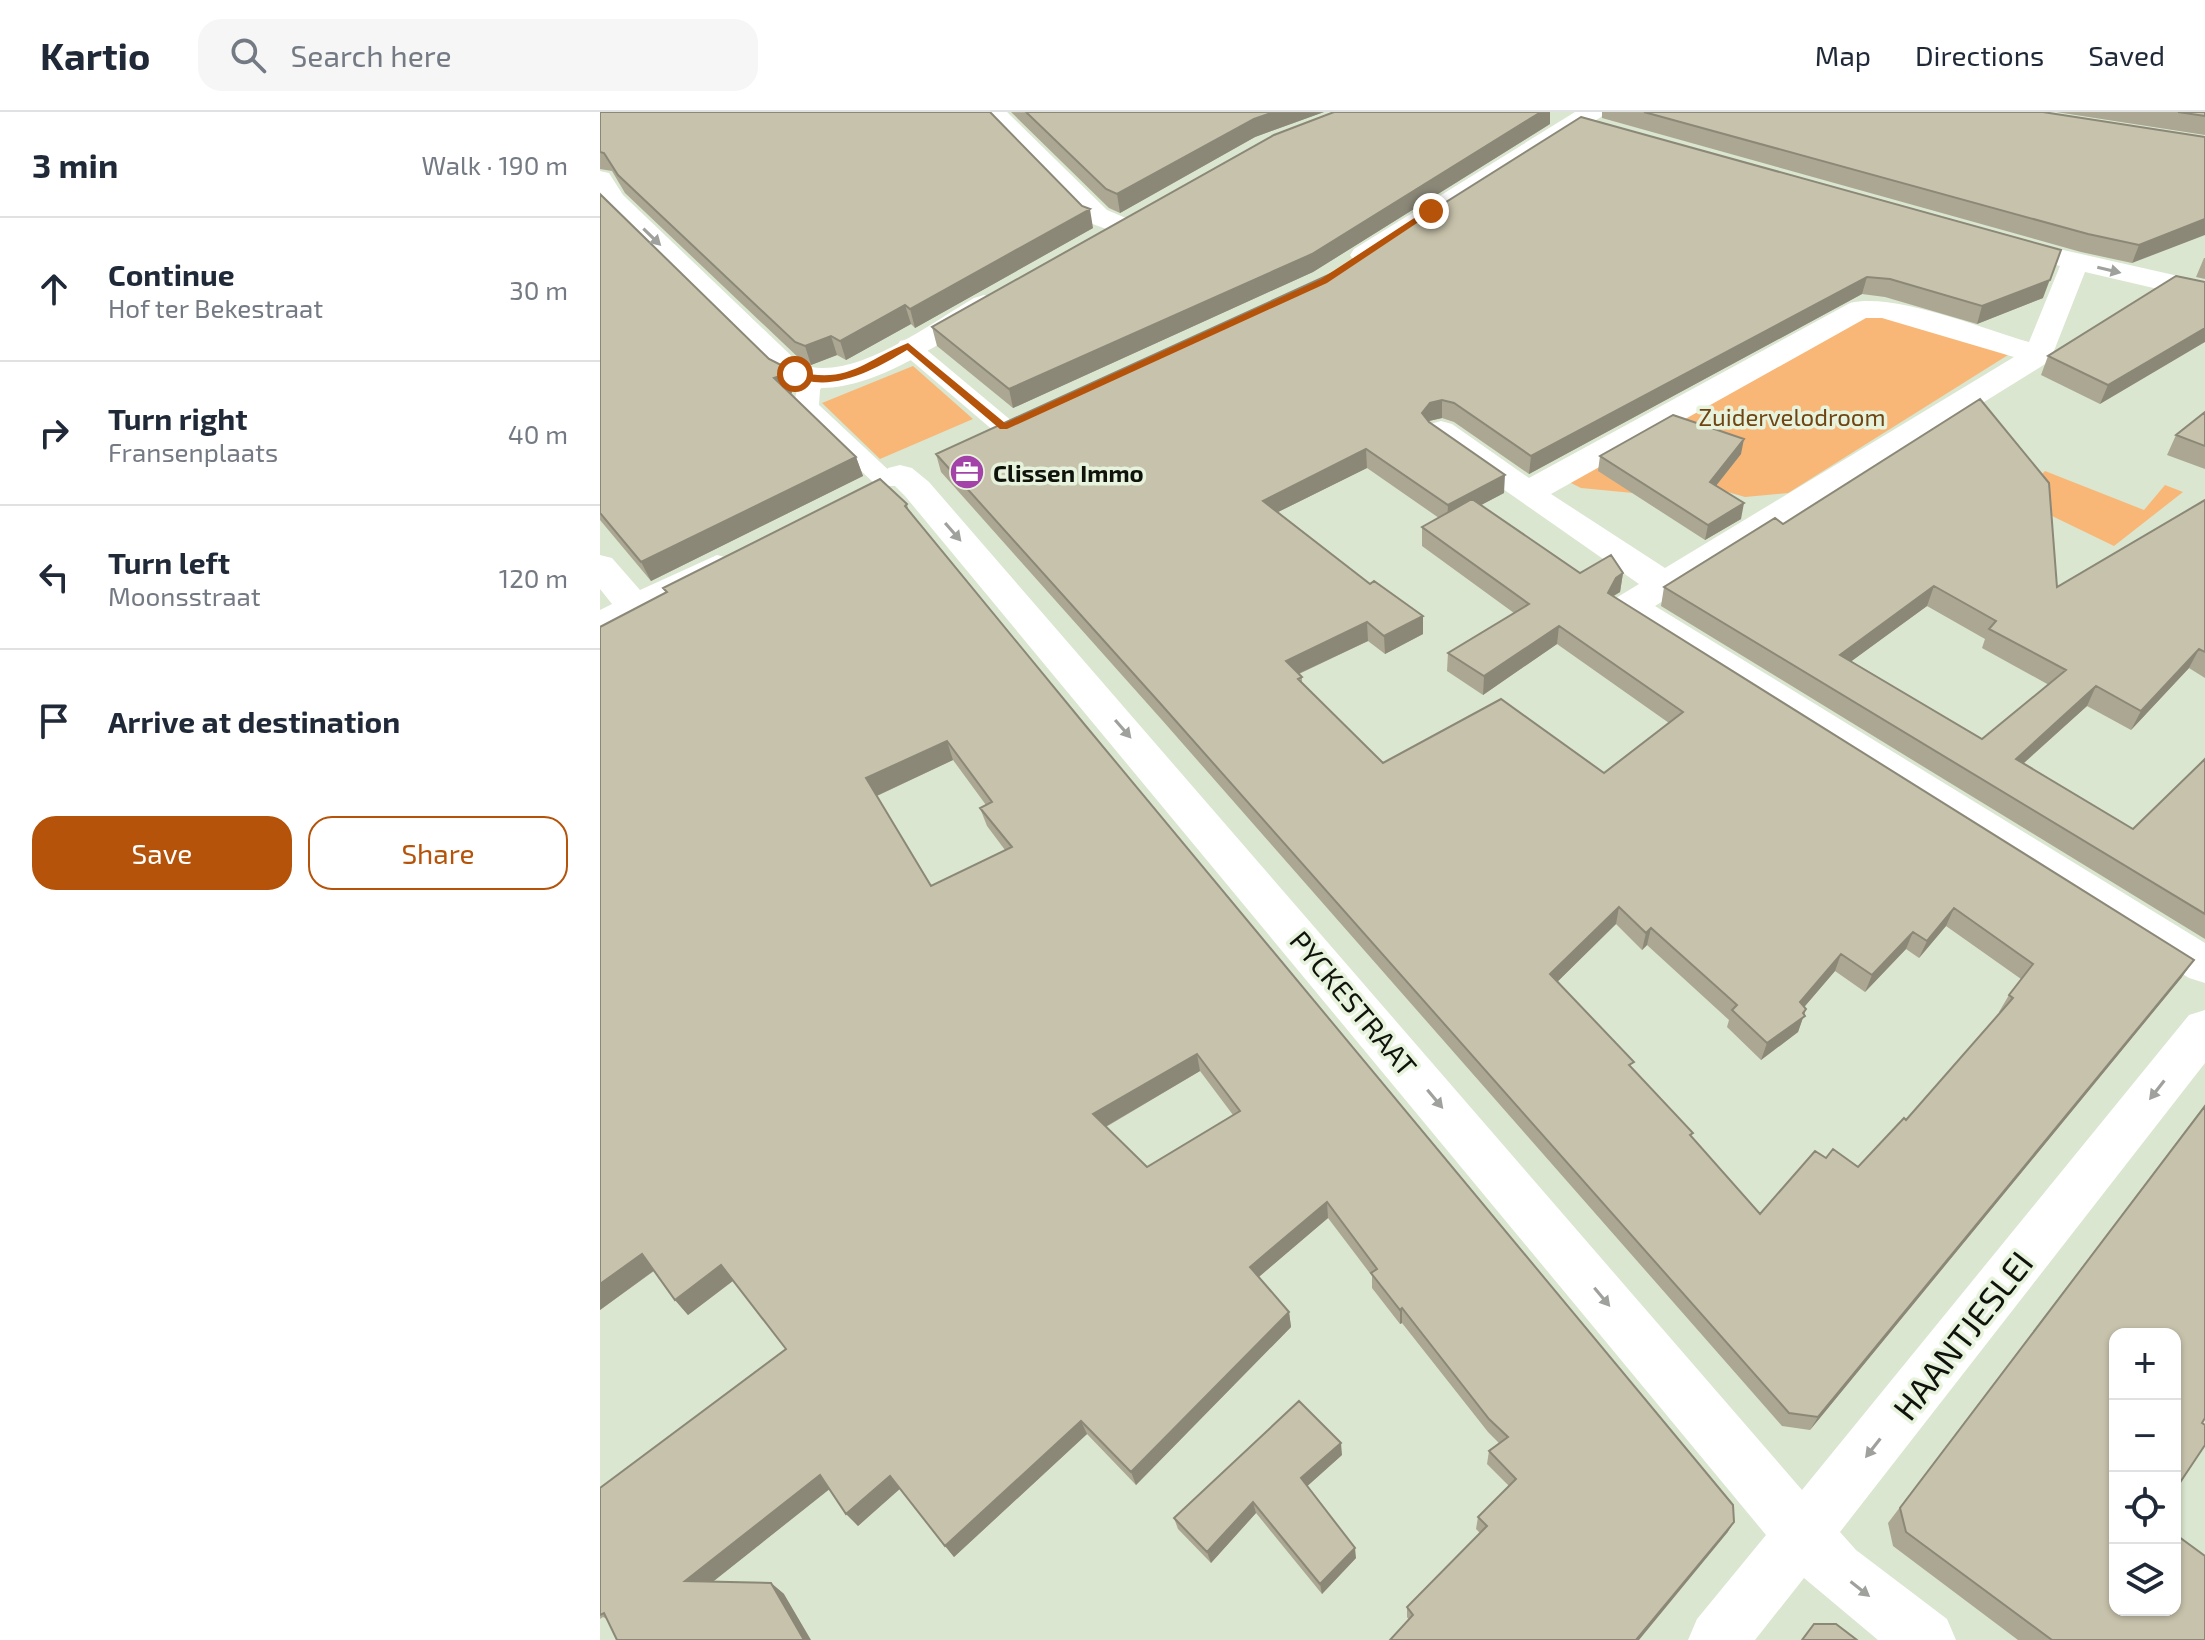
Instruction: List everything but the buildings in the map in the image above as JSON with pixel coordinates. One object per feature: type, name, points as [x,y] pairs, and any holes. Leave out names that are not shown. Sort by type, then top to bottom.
[{"type":"street","points":[[993,112],[1097,216],[1123,227]]},
{"type":"street","points":[[1541,112],[1590,122]]},
{"type":"street","points":[[1337,272],[1590,122]]},
{"type":"street","points":[[600,179],[613,200],[789,370],[804,378],[836,379],[860,373],[1002,294]]},
{"type":"street","points":[[1096,241],[1149,212]]},
{"type":"street","points":[[2029,249],[2205,291]]},
{"type":"street","points":[[2075,262],[2039,355],[1629,606],[2205,965]]},
{"type":"street","points":[[1527,493],[1860,309],[1884,309],[2039,355]]},
{"type":"street","points":[[908,346],[1005,427]]},
{"type":"street","points":[[815,379],[808,390],[807,407],[904,473]]},
{"type":"street","points":[[1441,431],[1527,493],[1664,584]]},
{"type":"street","points":[[850,499],[904,473]]},
{"type":"street","name":"PYCKESTRAAT","points":[[904,473],[1803,1535],[1836,1570],[1926,1640]]},
{"type":"street","points":[[600,625],[742,553]]},
{"type":"street","points":[[600,566],[634,607]]},
{"type":"street","name":"HAANTJESLEI","points":[[1718,1640],[2205,1029]]},
{"type":"green space","name":"Zuidervelodroom","points":[[1849,312],[1900,318],[2008,355],[1788,493],[1745,497],[1714,488],[1740,454],[1633,493],[1581,488],[1557,476]]},
{"type":"green space","points":[[913,366],[973,419],[880,459],[822,403]]},
{"type":"green space","points":[[2045,471],[2144,510],[2165,485],[2183,492],[2114,546],[2052,516],[2029,487]]},
{"type":"place","name":"Clissen Immo","points":[[967,472]]},
{"type":"route","points":[[795,374],[804,378],[836,379],[870,369],[908,346],[1004,427],[1324,281],[1431,211]]}]
